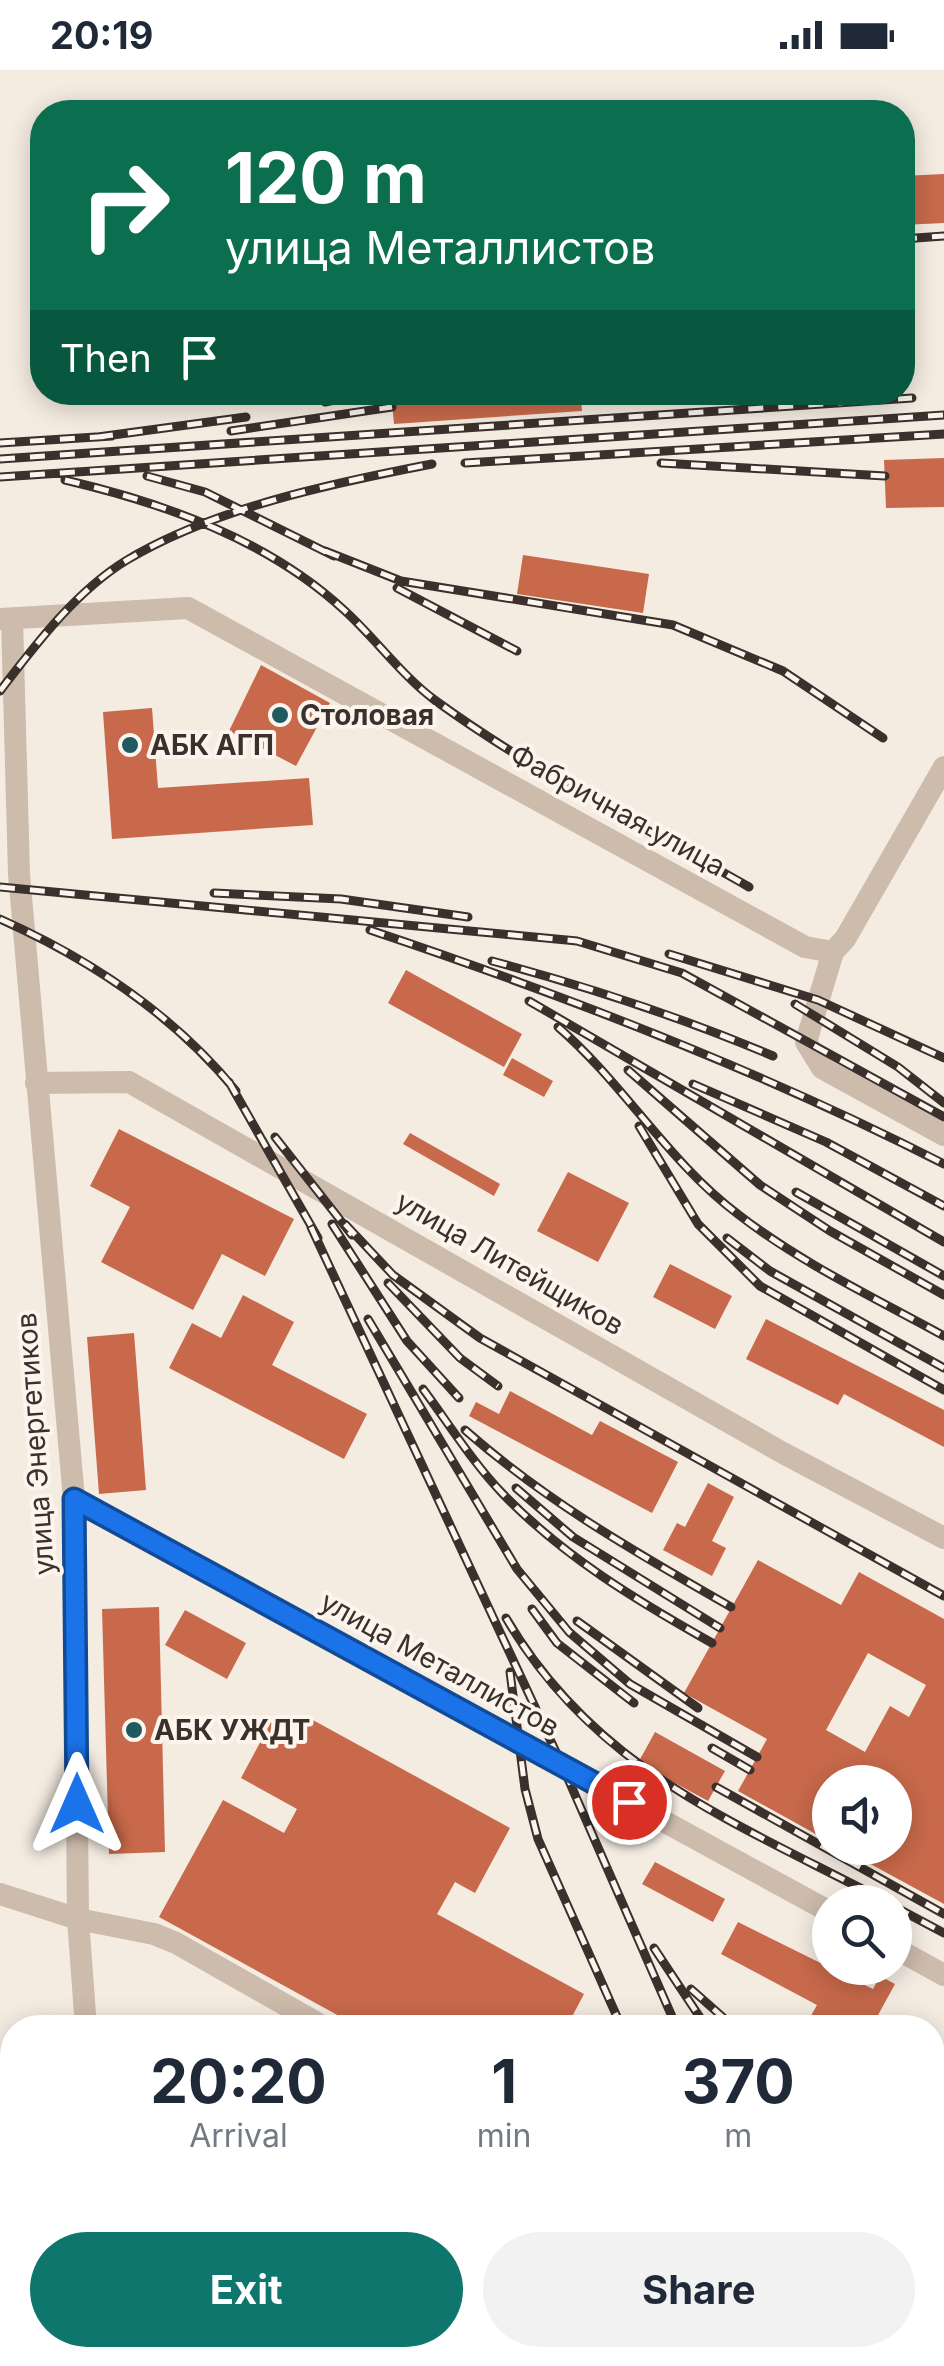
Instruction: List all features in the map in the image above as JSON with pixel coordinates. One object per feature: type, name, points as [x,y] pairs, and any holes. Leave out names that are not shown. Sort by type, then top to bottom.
[{"type":"street","name":"Фабричная улица","points":[[6,619],[188,608],[805,948],[832,952]]},
{"type":"street","name":"улица Энергетиков","points":[[6,619],[19,874],[74,1499],[78,1919],[85,2015]]},
{"type":"street","points":[[944,767],[845,940],[832,952],[806,1042],[822,1068],[944,1135]]},
{"type":"street","name":"улица Литейщиков","points":[[36,1082],[129,1082],[783,1453],[944,1538]]},
{"type":"street","name":"улица Металлистов","points":[[74,1499],[812,1902]]},
{"type":"street","points":[[0,1894],[78,1919],[176,1943],[303,2015]]},
{"type":"street","points":[[912,1957],[944,1975]]},
{"type":"building","points":[[944,174],[944,223],[915,224],[915,175]]},
{"type":"building","points":[[392,405],[581,405],[582,411],[394,424]]},
{"type":"building","points":[[944,458],[944,507],[886,508],[884,460]]},
{"type":"building","points":[[523,555],[649,574],[643,613],[517,594]]},
{"type":"building","name":"Столовая","points":[[261,665],[330,703],[296,766],[229,731]]},
{"type":"building","name":"АБК АГП","points":[[152,708],[158,788],[309,778],[313,825],[112,839],[103,712]]},
{"type":"building","points":[[406,970],[522,1034],[504,1067],[388,1003]]},
{"type":"building","points":[[512,1058],[553,1081],[544,1097],[503,1075]]},
{"type":"building","points":[[119,1129],[294,1219],[265,1276],[222,1254],[193,1310],[101,1262],[130,1207],[90,1186]]},
{"type":"building","points":[[410,1133],[500,1184],[494,1196],[403,1144]]},
{"type":"building","points":[[568,1172],[629,1203],[598,1262],[537,1231]]},
{"type":"building","points":[[670,1264],[732,1296],[715,1329],[653,1297]]},
{"type":"building","points":[[243,1295],[294,1322],[272,1365],[367,1414],[344,1459],[169,1368],[192,1323],[221,1338]]},
{"type":"building","points":[[766,1319],[944,1410],[944,1447],[844,1394],[838,1405],[746,1359]]},
{"type":"building","points":[[134,1333],[146,1490],[99,1494],[87,1337]]},
{"type":"building","points":[[510,1391],[592,1435],[600,1421],[678,1462],[652,1513],[469,1416],[476,1402],[499,1414]]},
{"type":"building","points":[[708,1483],[734,1497],[712,1541],[726,1548],[712,1576],[663,1550],[677,1523],[685,1527]]},
{"type":"building","points":[[758,1560],[841,1605],[859,1572],[944,1619],[944,1904],[872,1865],[912,1865],[912,1765],[812,1765],[812,1832],[738,1791],[767,1739],[684,1693]],"holes":[[[868,1653],[926,1685],[909,1717],[890,1706],[865,1752],[826,1730]]]},
{"type":"building","name":"АБК УЖДТ","points":[[159,1607],[165,1852],[109,1854],[102,1609]]},
{"type":"building","points":[[185,1610],[246,1643],[227,1679],[165,1645]]},
{"type":"building","points":[[311,1719],[510,1828],[475,1893],[455,1882],[437,1914],[584,1994],[573,2015],[337,2015],[159,1917],[223,1800],[284,1833],[297,1809],[241,1778],[271,1722],[300,1738]]},
{"type":"building","points":[[655,1732],[725,1771],[708,1801],[638,1763]]},
{"type":"building","points":[[655,1862],[725,1899],[713,1922],[642,1884]]},
{"type":"building","points":[[738,1922],[812,1959],[812,1985],[865,1985],[873,1989],[875,1985],[894,1985],[878,2015],[811,2015],[817,2005],[721,1954]]},
{"type":"railway","points":[[915,238],[944,236]]},
{"type":"railway","points":[[0,459],[807,405]]},
{"type":"railway","points":[[231,431],[392,407]]},
{"type":"railway","points":[[0,477],[944,415]]},
{"type":"railway","points":[[98,437],[246,417]]},
{"type":"railway","points":[[465,463],[944,434]]},
{"type":"railway","points":[[0,443],[112,436]]},
{"type":"railway","points":[[661,463],[885,476]]},
{"type":"railway","points":[[0,691],[43,637],[91,587],[127,560],[161,542],[275,500],[432,464]]},
{"type":"railway","points":[[147,476],[205,492],[334,556]]},
{"type":"railway","points":[[65,480],[177,513],[282,563],[344,610],[424,691],[473,727],[749,887]]},
{"type":"railway","points":[[325,551],[401,581],[673,625],[783,671],[883,738]]},
{"type":"railway","points":[[397,588],[517,651]]},
{"type":"railway","points":[[0,887],[577,941],[682,973],[944,1117]]},
{"type":"railway","points":[[214,893],[341,899],[468,917]]},
{"type":"railway","points":[[0,919],[66,952],[128,991],[185,1037],[236,1091]]},
{"type":"railway","points":[[370,930],[662,1036],[805,1097],[944,1164]]},
{"type":"railway","points":[[669,954],[818,1000],[944,1058]]},
{"type":"railway","points":[[492,961],[634,1004],[773,1056]]},
{"type":"railway","points":[[529,1001],[944,1242]]},
{"type":"railway","points":[[795,1004],[898,1067],[944,1103]]},
{"type":"railway","points":[[558,1027],[604,1073],[690,1172],[739,1215],[813,1264],[944,1336]]},
{"type":"railway","points":[[628,1070],[760,1185],[830,1231],[944,1295]]},
{"type":"railway","points":[[229,1082],[318,1238]]},
{"type":"railway","points":[[693,1084],[826,1142],[944,1206]]},
{"type":"railway","points":[[639,1126],[698,1224],[760,1286],[944,1390]]},
{"type":"railway","points":[[275,1137],[352,1235]]},
{"type":"railway","points":[[796,1192],[944,1276]]},
{"type":"railway","points":[[332,1224],[407,1341],[459,1398]]},
{"type":"railway","points":[[345,1224],[393,1275],[480,1338],[944,1596]]},
{"type":"railway","points":[[311,1227],[562,1765],[671,2015]]},
{"type":"railway","points":[[727,1238],[770,1271],[944,1368]]},
{"type":"railway","points":[[388,1283],[460,1358],[498,1386]]},
{"type":"railway","points":[[368,1319],[517,1569],[569,1632],[630,1684],[757,1757]]},
{"type":"railway","points":[[423,1389],[482,1469],[526,1517],[602,1576],[712,1643]]},
{"type":"railway","points":[[465,1430],[560,1503],[731,1607]]},
{"type":"railway","points":[[516,1488],[573,1537],[720,1628]]},
{"type":"railway","points":[[532,1609],[557,1643],[634,1703]]},
{"type":"railway","points":[[506,1618],[542,1671],[583,1716],[627,1755],[725,1818],[854,1885]]},
{"type":"railway","points":[[577,1621],[698,1708]]},
{"type":"railway","points":[[510,1672],[525,1789],[538,1839],[616,2015]]},
{"type":"railway","points":[[712,1748],[750,1770]]},
{"type":"railway","points":[[716,1787],[944,1914]]},
{"type":"railway","points":[[912,1916],[944,1933]]},
{"type":"railway","points":[[654,1948],[698,2015]]},
{"type":"railway","points":[[691,1989],[720,2015]]},
{"type":"place","name":"Столовая","points":[[280,715]]},
{"type":"place","name":"АБК АГП","points":[[130,745]]},
{"type":"place","name":"АБК УЖДТ","points":[[134,1730]]},
{"type":"route","points":[[77,1804],[74,1499],[629,1802]]}]
